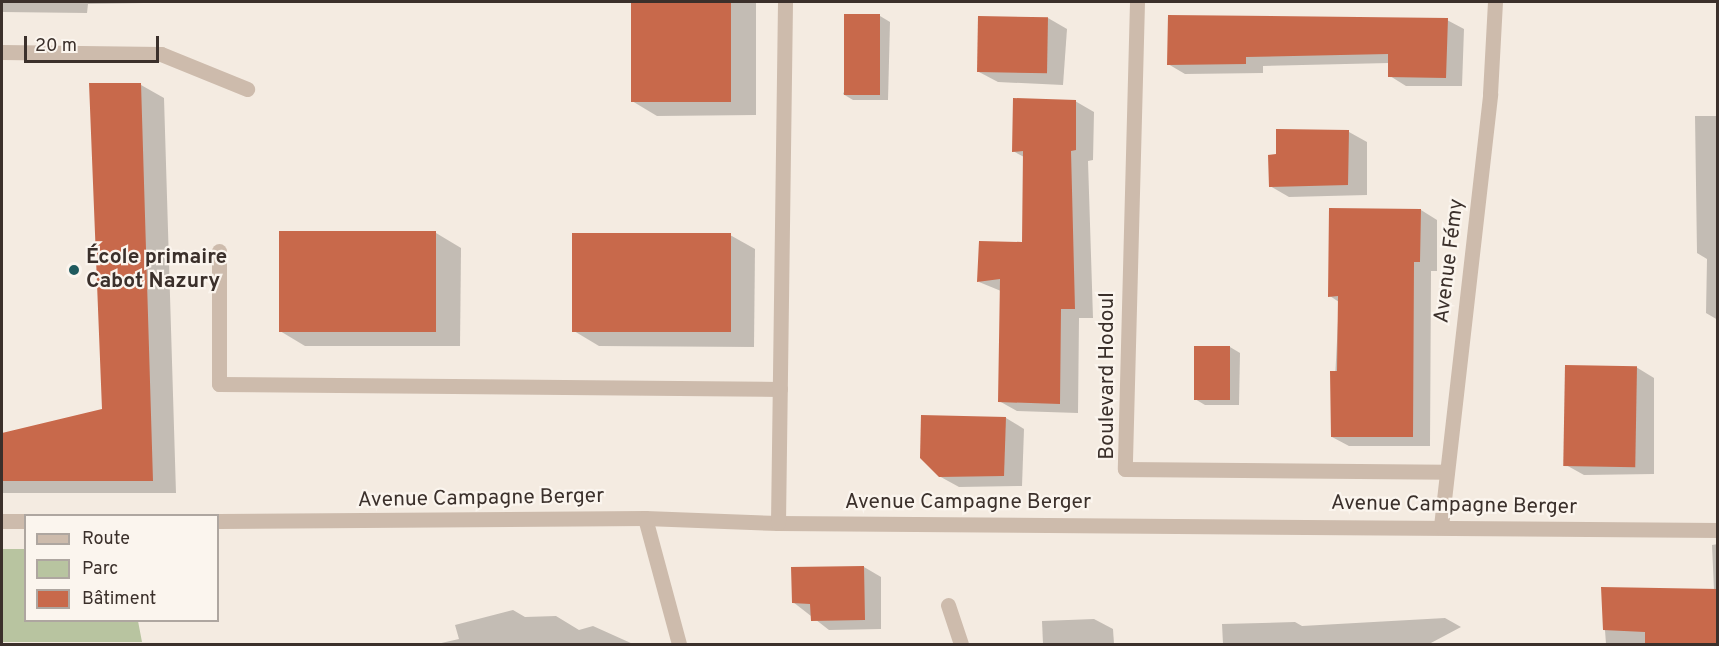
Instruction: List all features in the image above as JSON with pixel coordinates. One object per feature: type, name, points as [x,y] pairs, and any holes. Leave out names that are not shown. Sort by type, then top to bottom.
[{"type":"street","points":[[778,523],[785,2]]},
{"type":"street","name":"Boulevard Hodoul","points":[[1137,2],[1125,469],[1447,472]]},
{"type":"street","name":"Avenue Fémy","points":[[1441,526],[1490,94],[1494,2]]},
{"type":"street","points":[[2,52],[161,54],[247,89]]},
{"type":"street","points":[[219,250],[219,384],[780,389]]},
{"type":"street","points":[[645,518],[679,645]]},
{"type":"street","name":"Avenue Campagne Berger","points":[[219,521],[645,518],[778,523],[1441,526],[1718,530]]},
{"type":"street","points":[[2,520],[24,521]]},
{"type":"street","points":[[948,605],[961,645]]},
{"type":"green space","points":[[2,549],[24,549],[24,622],[138,622],[142,642],[2,642]]},
{"type":"building","points":[[631,2],[731,2],[731,102],[631,102]]},
{"type":"building","points":[[844,14],[880,14],[880,95],[844,95]]},
{"type":"building","points":[[1168,15],[1448,18],[1446,78],[1388,77],[1388,54],[1246,57],[1246,64],[1167,65]]},
{"type":"building","points":[[978,16],[1048,17],[1047,73],[977,72]]},
{"type":"building","points":[[89,83],[141,83],[153,481],[2,481],[2,433],[102,409]]},
{"type":"building","points":[[1013,98],[1076,100],[1076,150],[1071,151],[1075,309],[1061,309],[1060,404],[998,402],[1000,279],[977,282],[979,241],[1022,242],[1023,151],[1012,152]]},
{"type":"building","points":[[1276,129],[1349,130],[1348,185],[1269,187],[1268,155],[1276,154]]},
{"type":"building","points":[[1329,208],[1421,209],[1420,262],[1414,262],[1413,437],[1331,437],[1330,371],[1337,371],[1338,296],[1328,297]]},
{"type":"building","points":[[279,231],[436,231],[436,332],[279,332]]},
{"type":"building","points":[[572,233],[731,233],[731,332],[572,332]]},
{"type":"building","points":[[1194,346],[1230,346],[1230,400],[1194,400]]},
{"type":"building","points":[[1565,365],[1637,366],[1635,467],[1563,466]]},
{"type":"building","points":[[921,415],[1006,417],[1004,476],[939,477],[920,458]]},
{"type":"building","points":[[864,566],[865,620],[811,621],[810,604],[792,603],[791,567]]},
{"type":"building","points":[[1601,587],[1718,589],[1718,645],[1645,645],[1645,632],[1603,630]]},
{"type":"place","name":"École primaire Cabot Nazury","points":[[74,270]]}]
